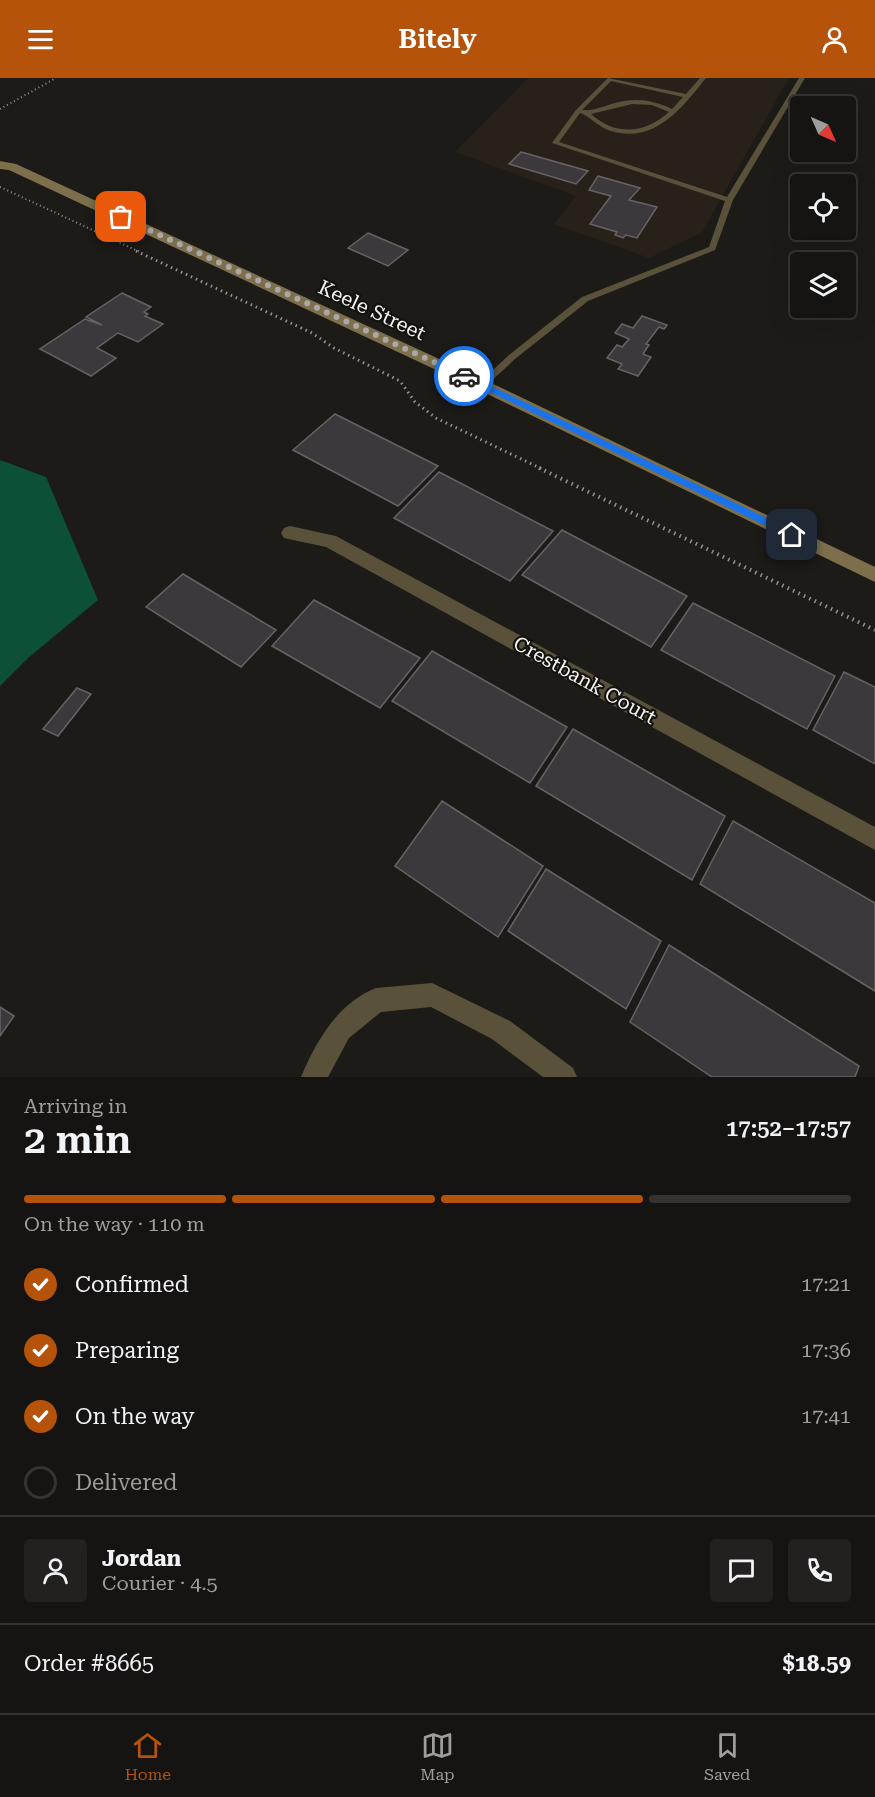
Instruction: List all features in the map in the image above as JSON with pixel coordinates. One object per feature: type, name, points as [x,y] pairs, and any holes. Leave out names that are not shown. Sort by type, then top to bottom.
[{"type":"main road","name":"Keele Street","points":[[0,152],[6,166],[482,384],[875,575]]},
{"type":"street","name":"Crestbank Court","points":[[290,533],[330,541],[875,839]]},
{"type":"street","points":[[314,1077],[339,1029],[376,1000],[432,995],[501,1030],[564,1077]]},
{"type":"lane","points":[[578,111],[588,115],[602,127],[632,132],[658,124],[673,112],[703,78]]},
{"type":"lane","points":[[482,384],[585,299],[712,248],[729,200],[802,78]]},
{"type":"lane","points":[[688,96],[610,79],[578,111],[555,143],[729,200]]},
{"type":"lane","points":[[588,115],[628,102],[654,104],[673,112]]},
{"type":"path","points":[[0,109],[56,78]]},
{"type":"path","points":[[0,187],[312,333],[334,348],[400,381],[415,402],[436,418],[875,630]]},
{"type":"shaded area","points":[[528,78],[789,78],[702,232],[649,258],[554,224],[576,196],[455,152]]},
{"type":"green space","points":[[0,460],[46,477],[98,600],[28,658],[0,686]]},
{"type":"building","points":[[521,152],[588,171],[576,184],[509,164]]},
{"type":"building","points":[[598,176],[640,188],[629,200],[657,207],[637,238],[626,235],[623,238],[615,235],[617,232],[590,224],[611,196],[589,190]]},
{"type":"building","points":[[368,233],[408,250],[388,266],[348,248]]},
{"type":"building","points":[[122,293],[151,307],[144,312],[148,314],[145,316],[163,324],[138,342],[118,333],[97,348],[116,358],[91,376],[40,349],[85,319],[102,325],[86,317]]},
{"type":"building","points":[[642,316],[667,325],[664,329],[659,327],[646,344],[649,345],[643,354],[651,357],[638,376],[618,369],[622,364],[607,358],[617,345],[622,347],[629,339],[615,333],[622,324],[633,328]]},
{"type":"building","points":[[335,414],[438,466],[398,506],[293,450]]},
{"type":"building","points":[[439,472],[553,531],[510,581],[394,518]]},
{"type":"building","points":[[562,530],[687,596],[651,647],[522,575]]},
{"type":"building","points":[[183,574],[276,630],[241,667],[146,607]]},
{"type":"building","points":[[314,600],[420,658],[380,708],[272,646]]},
{"type":"building","points":[[693,603],[835,676],[807,729],[661,650]]},
{"type":"building","points":[[432,651],[567,727],[530,783],[392,701]]},
{"type":"building","points":[[844,672],[875,687],[875,764],[813,730]]},
{"type":"building","points":[[77,688],[91,694],[58,736],[43,729]]},
{"type":"building","points":[[573,729],[725,816],[692,880],[536,786]]},
{"type":"building","points":[[442,801],[543,866],[498,937],[395,866]]},
{"type":"building","points":[[733,821],[875,903],[875,991],[700,884]]},
{"type":"building","points":[[546,869],[661,941],[626,1009],[508,931]]},
{"type":"building","points":[[669,945],[859,1066],[855,1077],[712,1077],[630,1022]]},
{"type":"building","points":[[0,1007],[14,1016],[0,1036]]},
{"type":"way so far","points":[[121,217],[464,376]]},
{"type":"route","points":[[464,376],[792,535]]}]
